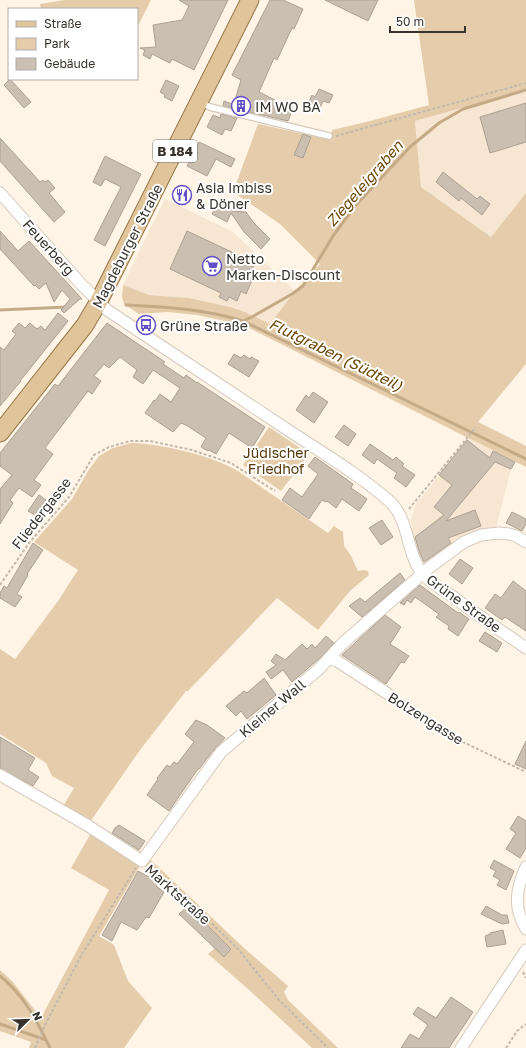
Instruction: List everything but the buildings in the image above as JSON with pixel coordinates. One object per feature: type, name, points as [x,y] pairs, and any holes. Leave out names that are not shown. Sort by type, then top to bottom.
[{"type":"main road","name":"Magdeburger Straße","points":[[0,433],[81,330],[99,301],[250,0]]},
{"type":"street","name":"Feuerberg","points":[[0,193],[81,284],[99,301]]},
{"type":"street","name":"Grüne Straße","points":[[99,301],[107,310],[309,444],[388,499],[400,514],[411,552],[416,564],[423,574],[454,598],[526,648]]},
{"type":"street","name":"Kleiner Wall","points":[[142,861],[221,752],[319,669],[343,643],[423,574],[464,542],[481,535],[499,533],[509,534],[526,542]]},
{"type":"street","name":"Bolzengasse","points":[[329,658],[338,661],[388,694]]},
{"type":"street","name":"Marktstraße","points":[[0,775],[87,825],[142,861]]},
{"type":"street","points":[[526,867],[519,884],[517,894],[520,918],[526,929]]},
{"type":"street","points":[[461,1048],[526,950]]},
{"type":"lane","points":[[199,102],[210,107],[329,136]]},
{"type":"path","points":[[329,136],[336,136],[526,83]]},
{"type":"path","points":[[409,509],[476,427]]},
{"type":"path","name":"Fliedergasse","points":[[0,585],[29,542],[69,497],[94,455],[109,447],[130,441],[150,441],[192,450],[231,463],[275,491]]},
{"type":"path","name":"Bolzengasse","points":[[388,694],[446,734],[526,772]]},
{"type":"path","points":[[35,1048],[45,1025],[82,954],[142,861]]},
{"type":"path","name":"Marktstraße","points":[[142,861],[171,884],[238,949],[279,1000],[328,1048]]},
{"type":"path","points":[[506,1048],[517,1031],[526,1024]]},
{"type":"shaded area","points":[[526,90],[526,193],[491,237],[421,187],[415,121]]},
{"type":"shaded area","points":[[165,199],[233,232],[295,291],[270,324],[245,312],[230,307],[189,298],[148,295],[123,285]]},
{"type":"shaded area","points":[[469,439],[515,462],[511,469],[496,528],[463,540],[424,564],[414,548],[411,520],[416,504]]},
{"type":"green space","points":[[65,0],[151,0],[138,26],[138,8],[41,8],[40,4]]},
{"type":"green space","points":[[414,0],[526,0],[526,90],[415,121],[421,187],[491,237],[526,193],[526,364],[478,422],[526,446],[526,467],[243,325],[197,315],[167,312],[139,314],[124,304],[122,297],[123,285],[149,295],[189,298],[230,307],[245,312],[270,324],[295,291],[320,264],[280,224],[233,192],[258,124],[332,140],[332,130],[429,105]]},
{"type":"green space","name":"Jüdischer Friedhof","points":[[269,427],[309,454],[281,491],[243,465]]},
{"type":"green space","points":[[131,443],[186,451],[227,465],[328,533],[334,526],[343,532],[344,546],[350,554],[358,571],[368,571],[369,575],[350,591],[318,630],[277,598],[188,691],[186,691],[140,750],[90,822],[141,852],[154,863],[244,948],[288,986],[284,992],[288,1000],[338,1048],[312,1048],[208,954],[215,948],[224,957],[231,949],[150,869],[141,864],[99,936],[114,945],[128,981],[152,1008],[124,1048],[29,1048],[31,1042],[0,1031],[0,970],[12,981],[41,1018],[109,890],[71,868],[91,833],[63,806],[74,788],[52,776],[46,763],[0,734],[0,649],[15,659],[58,601],[78,570],[34,542],[72,499],[88,471],[99,456],[113,448]]},
{"type":"waterway","name":"Ziegeleigraben","points":[[243,321],[292,294],[303,286],[333,236],[355,206],[410,147],[439,123],[463,109],[526,90]]},
{"type":"waterway","name":"Flutgraben (Südteil)","points":[[126,305],[199,311],[243,321],[526,459]]},
{"type":"waterway","name":"Flutgraben (Südteil)","points":[[0,310],[67,307]]},
{"type":"waterway","points":[[0,976],[9,983],[23,1000],[35,1018],[50,1048]]},
{"type":"waterway","points":[[0,1024],[46,1040]]},
{"type":"place","name":"IM WO BA","points":[[241,106]]},
{"type":"place","name":"Asia Imbiss & Döner","points":[[182,195]]},
{"type":"place","name":"Netto Marken-Discount","points":[[212,266]]},
{"type":"place","name":"Grüne Straße","points":[[146,325]]}]
